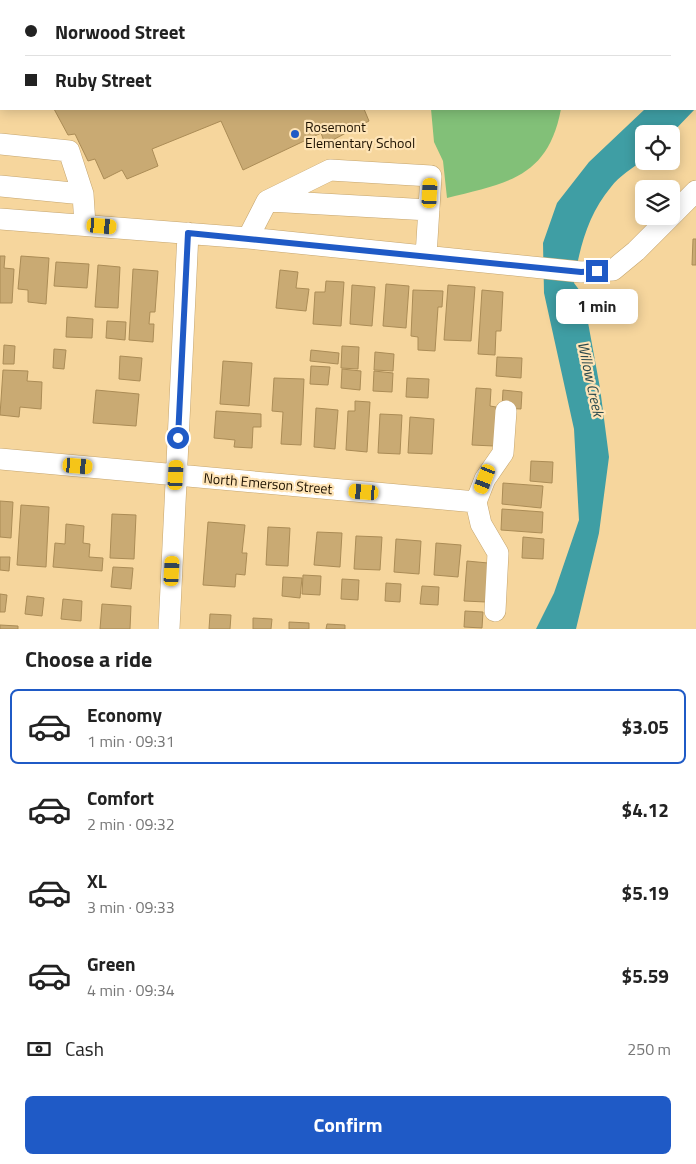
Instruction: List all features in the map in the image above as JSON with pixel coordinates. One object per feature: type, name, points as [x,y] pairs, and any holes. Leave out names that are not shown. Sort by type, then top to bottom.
[{"type":"street","points":[[0,144],[69,151],[83,194],[85,225]]},
{"type":"street","points":[[248,238],[267,201],[330,170],[431,176],[426,256]]},
{"type":"street","points":[[0,186],[83,194]]},
{"type":"street","points":[[680,207],[696,191]]},
{"type":"street","points":[[267,201],[429,210]]},
{"type":"street","points":[[0,219],[248,238],[581,272],[613,270],[636,251],[662,225]]},
{"type":"street","points":[[170,629],[188,233]]},
{"type":"street","points":[[495,611],[498,553],[481,524],[476,502],[485,479],[503,452],[506,411]]},
{"type":"street","name":"North Emerson Street","points":[[0,459],[476,502]]},
{"type":"green space","points":[[431,110],[561,110],[555,132],[546,150],[535,164],[522,174],[506,181],[447,198],[443,161],[434,142]]},
{"type":"water","name":"Willow Creek","points":[[644,110],[694,110],[680,125],[635,125],[635,166],[618,179],[603,197],[591,220],[582,245],[574,283],[583,295],[600,388],[609,457],[599,533],[576,629],[536,629],[554,593],[579,520],[574,429],[544,293],[543,243],[557,203],[589,162]]},
{"type":"building","points":[[55,110],[364,110],[369,121],[325,144],[321,133],[243,170],[221,121],[152,149],[158,166],[127,179],[122,170],[104,179],[95,159],[88,161],[75,134],[68,135]]},
{"type":"building","points":[[693,239],[696,239],[696,265],[692,265]]},
{"type":"building","points":[[0,256],[5,256],[4,268],[14,269],[12,303],[0,303]]},
{"type":"building","points":[[21,256],[49,258],[46,304],[28,302],[28,290],[18,289]]},
{"type":"building","points":[[56,262],[89,264],[87,288],[54,286]]},
{"type":"building","points":[[98,265],[120,267],[118,308],[95,307]]},
{"type":"building","points":[[133,269],[158,271],[155,312],[150,312],[149,324],[154,324],[153,342],[129,340]]},
{"type":"building","points":[[280,270],[298,272],[296,288],[309,289],[306,311],[276,308]]},
{"type":"building","points":[[326,281],[344,282],[341,326],[313,324],[315,292],[325,292]]},
{"type":"building","points":[[386,284],[409,286],[406,328],[383,326]]},
{"type":"building","points":[[352,285],[375,287],[372,326],[350,324]]},
{"type":"building","points":[[448,285],[475,287],[471,341],[444,340]]},
{"type":"building","points":[[413,290],[443,291],[442,307],[438,307],[435,351],[418,350],[418,337],[411,336]]},
{"type":"building","points":[[482,290],[503,292],[501,331],[496,331],[495,355],[478,354]]},
{"type":"building","points":[[67,317],[93,319],[92,338],[66,337]]},
{"type":"building","points":[[107,321],[126,322],[125,340],[106,338]]},
{"type":"building","points":[[4,345],[15,346],[14,364],[3,364]]},
{"type":"building","points":[[342,346],[359,347],[358,369],[341,368]]},
{"type":"building","points":[[54,349],[66,350],[64,369],[53,368]]},
{"type":"building","points":[[311,350],[339,353],[338,364],[310,361]]},
{"type":"building","points":[[375,352],[394,354],[393,371],[374,370]]},
{"type":"building","points":[[120,356],[142,358],[140,381],[119,379]]},
{"type":"building","points":[[497,357],[522,358],[521,378],[496,376]]},
{"type":"building","points":[[223,361],[252,363],[249,406],[220,404]]},
{"type":"building","points":[[311,366],[330,367],[328,385],[310,384]]},
{"type":"building","points":[[342,369],[361,371],[360,390],[341,388]]},
{"type":"building","points":[[3,370],[28,371],[27,381],[42,382],[41,409],[20,407],[19,417],[0,415]]},
{"type":"building","points":[[374,371],[393,373],[392,392],[373,391]]},
{"type":"building","points":[[274,378],[304,379],[301,445],[281,444],[283,412],[272,411]]},
{"type":"building","points":[[407,378],[429,379],[428,398],[406,397]]},
{"type":"building","points":[[476,388],[491,389],[490,406],[496,407],[494,446],[472,445]]},
{"type":"building","points":[[96,390],[139,394],[136,426],[93,423]]},
{"type":"building","points":[[503,390],[522,392],[521,409],[502,408]]},
{"type":"building","points":[[355,401],[370,402],[367,452],[346,450],[348,411],[355,411]]},
{"type":"building","points":[[316,408],[338,410],[335,449],[314,447]]},
{"type":"building","points":[[216,411],[261,414],[261,427],[253,427],[252,448],[234,447],[235,440],[214,438]]},
{"type":"building","points":[[380,414],[402,415],[400,454],[378,453]]},
{"type":"building","points":[[410,417],[434,419],[432,454],[408,453]]},
{"type":"building","points":[[531,461],[553,462],[552,483],[530,481]]},
{"type":"building","points":[[503,483],[543,486],[541,508],[502,504]]},
{"type":"building","points":[[0,501],[13,502],[11,538],[0,537]]},
{"type":"building","points":[[21,505],[49,507],[46,567],[17,565]]},
{"type":"building","points":[[502,509],[543,512],[542,533],[501,530]]},
{"type":"building","points":[[112,514],[136,515],[134,559],[110,558]]},
{"type":"building","points":[[208,522],[245,525],[242,553],[247,553],[245,575],[236,574],[235,587],[203,585]]},
{"type":"building","points":[[66,524],[84,526],[83,543],[90,544],[89,557],[103,558],[102,571],[53,567],[55,543],[65,544]]},
{"type":"building","points":[[268,527],[290,528],[288,566],[266,565]]},
{"type":"building","points":[[317,532],[342,533],[340,567],[314,565]]},
{"type":"building","points":[[356,536],[382,537],[380,570],[354,569]]},
{"type":"building","points":[[523,537],[544,539],[543,559],[522,558]]},
{"type":"building","points":[[396,539],[421,541],[419,574],[394,572]]},
{"type":"building","points":[[436,543],[461,545],[458,577],[434,575]]},
{"type":"building","points":[[0,557],[10,557],[9,571],[0,570]]},
{"type":"building","points":[[467,561],[488,563],[486,602],[464,601]]},
{"type":"building","points":[[113,567],[133,568],[131,589],[111,587]]},
{"type":"building","points":[[303,575],[321,576],[320,595],[302,594]]},
{"type":"building","points":[[283,577],[302,578],[300,598],[282,596]]},
{"type":"building","points":[[342,579],[359,580],[358,600],[341,599]]},
{"type":"building","points":[[386,583],[401,584],[400,602],[385,601]]},
{"type":"building","points":[[422,586],[439,587],[438,605],[420,604]]},
{"type":"building","points":[[0,594],[7,595],[5,612],[0,612]]},
{"type":"building","points":[[27,596],[44,598],[42,616],[25,614]]},
{"type":"building","points":[[63,599],[82,601],[81,621],[61,619]]},
{"type":"building","points":[[102,604],[131,606],[130,629],[100,629]]},
{"type":"building","points":[[465,611],[483,612],[482,628],[464,627]]},
{"type":"building","points":[[210,614],[231,615],[230,629],[209,629]]},
{"type":"building","points":[[253,618],[272,619],[271,629],[253,629]]},
{"type":"building","points":[[289,622],[309,623],[309,629],[289,629]]},
{"type":"building","points":[[327,624],[345,625],[345,629],[326,629]]},
{"type":"building","points":[[0,625],[18,626],[18,629],[0,629]]},
{"type":"place","name":"Rosemont Elementary School","points":[[295,134]]},
{"type":"route","points":[[178,438],[188,233],[581,272],[597,271]]}]
